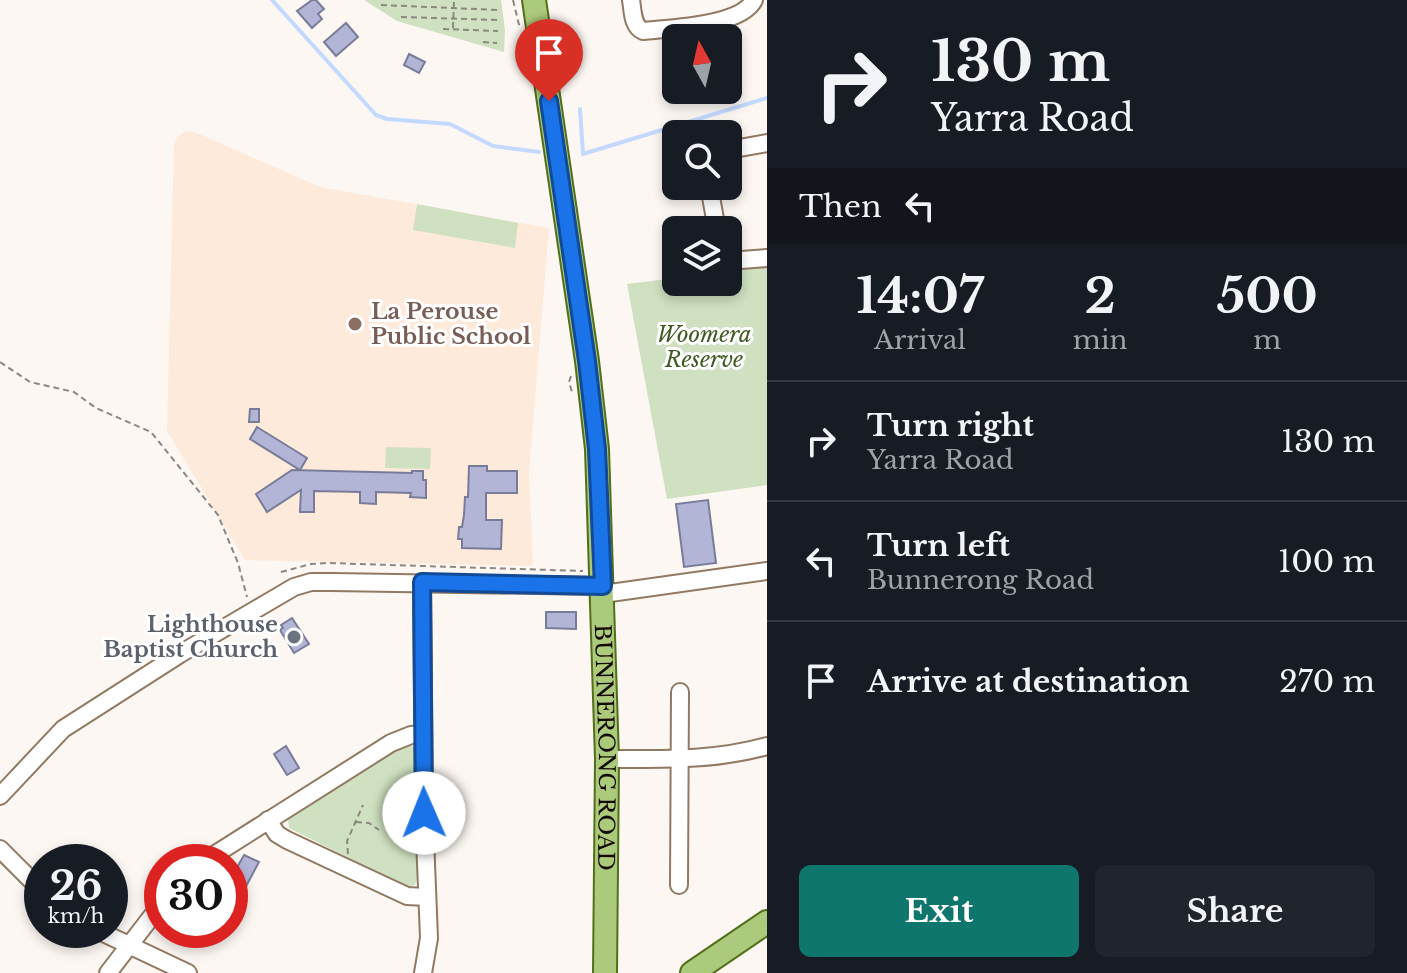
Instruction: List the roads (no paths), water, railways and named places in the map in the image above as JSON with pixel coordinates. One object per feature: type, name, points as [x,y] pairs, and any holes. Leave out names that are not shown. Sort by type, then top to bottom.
[{"type":"main road","name":"BUNNERONG ROAD","points":[[534,0],[597,449],[591,581],[607,759],[605,973]]},
{"type":"main road","points":[[692,973],[767,922]]},
{"type":"street","points":[[631,0],[634,19],[638,29],[643,31],[726,19],[751,7],[754,0]]},
{"type":"street","points":[[742,147],[767,143]]},
{"type":"street","points":[[742,260],[767,258]]},
{"type":"street","points":[[0,796],[63,729],[180,654],[294,587],[311,582],[591,581],[767,571]]},
{"type":"street","points":[[422,582],[429,938],[423,973]]},
{"type":"street","points":[[679,885],[680,692]]},
{"type":"street","points":[[231,844],[391,743],[423,734]]},
{"type":"street","points":[[607,759],[727,756],[767,746]]},
{"type":"street","points":[[268,820],[277,834],[287,840],[407,896],[427,897]]},
{"type":"street","points":[[0,849],[24,873]]},
{"type":"street","points":[[144,925],[128,945],[188,973]]},
{"type":"street","points":[[108,973],[126,948]]},
{"type":"waterway","points":[[272,0],[376,115],[387,119],[450,124],[493,146],[539,152]]},
{"type":"waterway","points":[[580,109],[583,154],[767,98]]},
{"type":"place","name":"La Perouse Public School","points":[[355,324]]},
{"type":"place","name":"Lighthouse Baptist Church","points":[[294,637]]},
{"type":"park label","name":"Woomera Reserve","points":[[704,346]]}]
